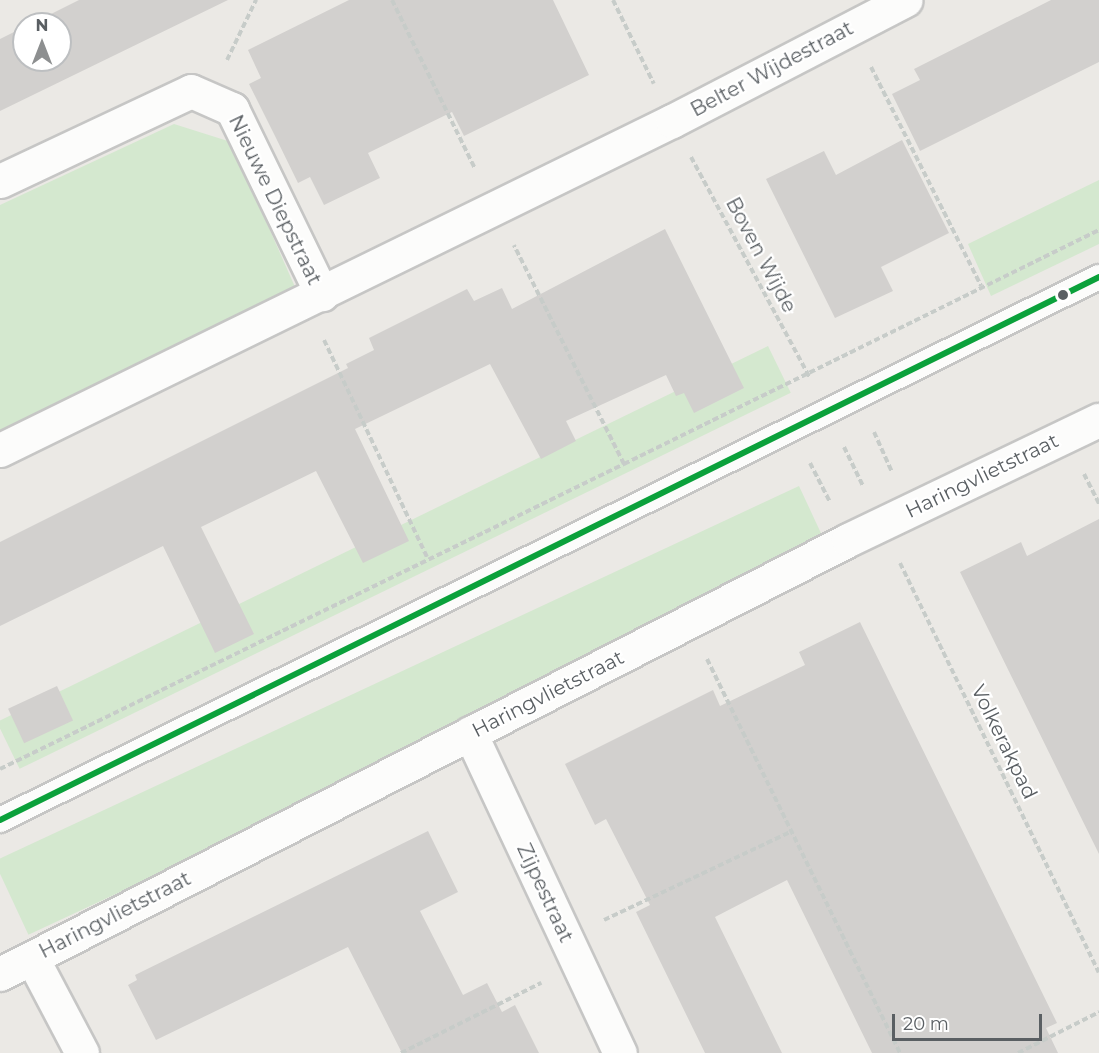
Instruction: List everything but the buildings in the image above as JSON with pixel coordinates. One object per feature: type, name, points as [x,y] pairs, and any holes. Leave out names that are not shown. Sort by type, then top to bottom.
[{"type":"street","name":"Belter Wijdestraat","points":[[672,121],[905,0]]},
{"type":"street","name":"Nieuwe Diepstraat","points":[[0,181],[191,91],[232,109],[314,298]]},
{"type":"street","name":"Nieuwe Diepstraat","points":[[0,450],[672,121]]},
{"type":"street","name":"Haringvlietstraat","points":[[0,974],[881,524],[1099,420]]},
{"type":"street","name":"Zijpestraat","points":[[470,733],[620,1053]]},
{"type":"street","points":[[32,958],[82,1053]]},
{"type":"lane","points":[[0,820],[826,414],[1099,277]]},
{"type":"path","points":[[209,99],[256,0]]},
{"type":"path","points":[[392,0],[624,464]]},
{"type":"path","name":"Boven Wijde","points":[[613,0],[672,121],[807,370],[826,414],[881,524]]},
{"type":"path","points":[[851,27],[981,286]]},
{"type":"path","points":[[0,769],[427,557],[624,464],[807,370],[1099,230]]},
{"type":"path","points":[[314,298],[427,557]]},
{"type":"path","name":"Volkerakpad","points":[[881,524],[1099,972]]},
{"type":"path","points":[[690,623],[790,832],[900,1053]]},
{"type":"path","points":[[401,1053],[573,951],[790,832]]},
{"type":"path","points":[[1018,1053],[1099,1012]]},
{"type":"green space","points":[[174,124],[231,142],[295,287],[0,432],[0,205]]},
{"type":"green space","points":[[1099,180],[1099,244],[991,296],[968,244]]},
{"type":"green space","points":[[768,346],[791,393],[20,769],[0,729],[0,721]]},
{"type":"green space","points":[[799,486],[833,559],[28,935],[0,874],[0,859]]},
{"type":"transit line","points":[[0,820],[1099,277]]}]
